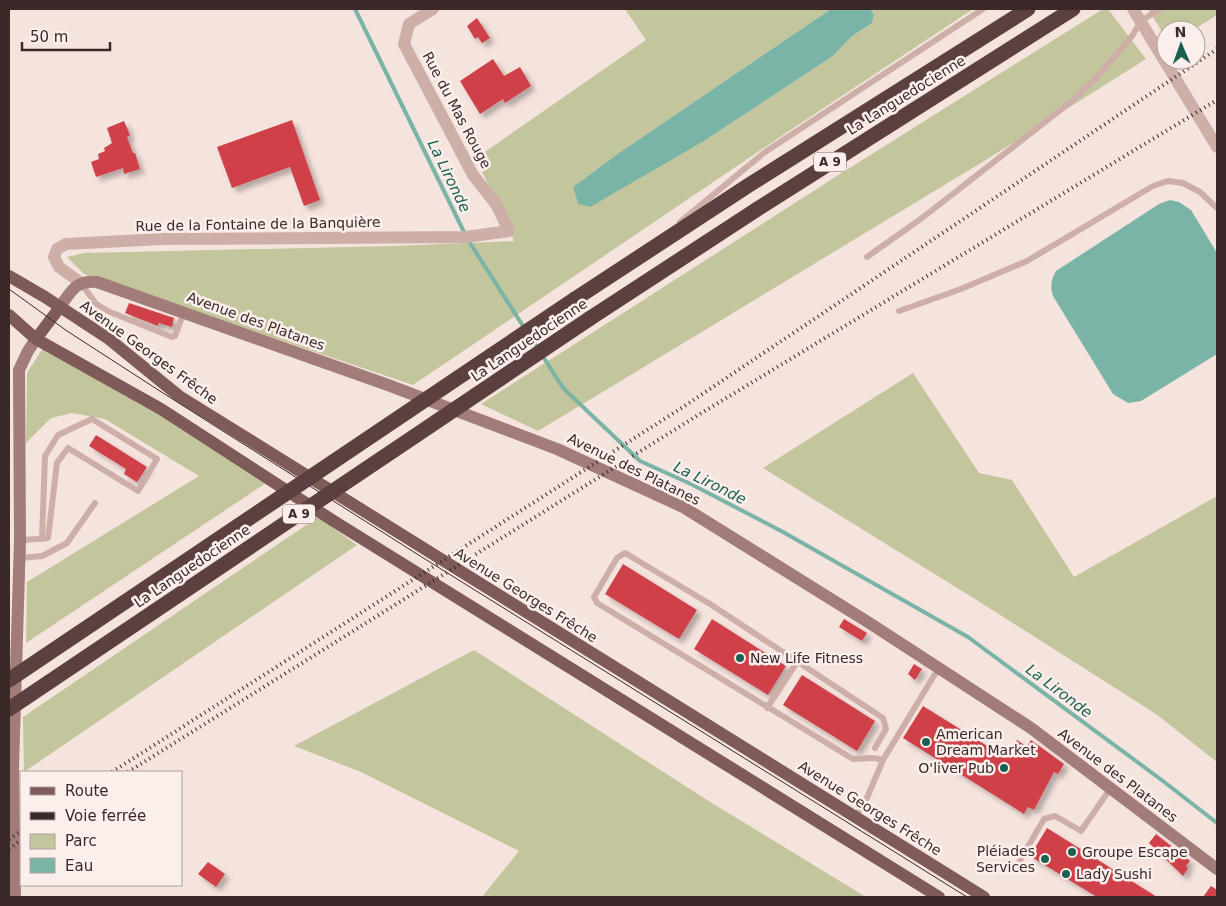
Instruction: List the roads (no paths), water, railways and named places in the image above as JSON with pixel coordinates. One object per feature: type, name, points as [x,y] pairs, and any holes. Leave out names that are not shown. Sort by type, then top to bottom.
[{"type":"highway","name":"La Languedocienne","points":[[9,680],[640,255],[1028,9]]},
{"type":"highway","name":"La Languedocienne","points":[[9,709],[589,319],[759,208],[1074,9]]},
{"type":"main road","name":"Avenue Georges Frêche","points":[[9,276],[109,339],[179,396],[984,897]]},
{"type":"main road","name":"Avenue Georges Frêche","points":[[36,339],[60,307]]},
{"type":"main road","points":[[9,315],[36,339],[161,409],[332,520],[939,897]]},
{"type":"street","name":"Rue du Mas Rouge","points":[[433,9],[409,24],[404,44],[473,175],[496,204],[508,231]]},
{"type":"street","points":[[1133,9],[1217,146]]},
{"type":"street","name":"Rue de la Fontaine de la Banquière","points":[[81,284],[59,267],[54,257],[57,248],[66,244],[162,240],[466,237],[508,231]]},
{"type":"street","name":"Avenue des Platanes","points":[[81,284],[97,282],[388,385],[557,449],[683,508],[872,624],[938,669],[1031,728],[1217,869]]},
{"type":"street","points":[[60,307],[75,286],[81,284]]},
{"type":"street","points":[[15,897],[12,766],[20,540],[15,410],[19,370],[36,339]]},
{"type":"lane","points":[[640,255],[765,152],[983,9]]},
{"type":"lane","points":[[866,257],[922,218],[1072,101],[1098,76],[1132,36],[1140,21],[1160,9]]},
{"type":"lane","points":[[899,311],[961,289],[1026,261],[1153,186],[1168,181],[1183,183],[1200,192],[1217,209]]},
{"type":"lane","points":[[81,284],[96,304],[119,316],[172,337],[176,336],[184,312]]},
{"type":"lane","points":[[20,540],[42,539],[48,538],[56,463],[68,448],[138,491],[157,459],[92,419],[58,435],[45,456],[42,539]]},
{"type":"lane","points":[[20,558],[42,556],[67,542],[95,503]]},
{"type":"lane","points":[[875,748],[886,729],[884,718],[710,604],[625,553],[617,558],[594,597],[597,603],[853,759],[874,758],[883,760]]},
{"type":"lane","points":[[768,708],[797,662]]},
{"type":"lane","points":[[855,816],[866,800],[883,760],[938,669]]},
{"type":"lane","points":[[1018,864],[1044,819],[1055,816],[1081,831],[1110,789]]},
{"type":"water","points":[[831,9],[870,9],[874,15],[872,23],[852,36],[833,56],[704,141],[590,207],[578,204],[573,187],[619,153]]},
{"type":"water","points":[[1170,200],[1179,202],[1191,210],[1217,253],[1217,354],[1141,401],[1128,403],[1113,394],[1053,296],[1052,280],[1056,271],[1159,204]]},
{"type":"waterway","name":"La Lironde","points":[[355,9],[465,234]]},
{"type":"waterway","name":"La Lironde","points":[[468,240],[525,329]]},
{"type":"waterway","name":"La Lironde","points":[[529,334],[539,350]]},
{"type":"waterway","name":"La Lironde","points":[[542,355],[563,388],[640,461],[691,484],[783,532],[968,637],[1217,823]]},
{"type":"tram line","points":[[9,289],[67,331],[163,393],[417,554],[967,897]]},
{"type":"railway","points":[[114,771],[683,407],[1217,49]]},
{"type":"railway","points":[[130,771],[695,417],[1217,100]]},
{"type":"railway","points":[[9,839],[20,832]]},
{"type":"railway","points":[[9,849],[20,841]]},
{"type":"place","name":"New Life Fitness","points":[[740,658]]},
{"type":"place","name":"American Dream Market","points":[[926,742]]},
{"type":"place","name":"O'liver Pub","points":[[1004,768]]},
{"type":"place","name":"Groupe Escape","points":[[1072,852]]},
{"type":"place","name":"Pléiades Services","points":[[1045,859]]},
{"type":"place","name":"Lady Sushi","points":[[1066,874]]}]
